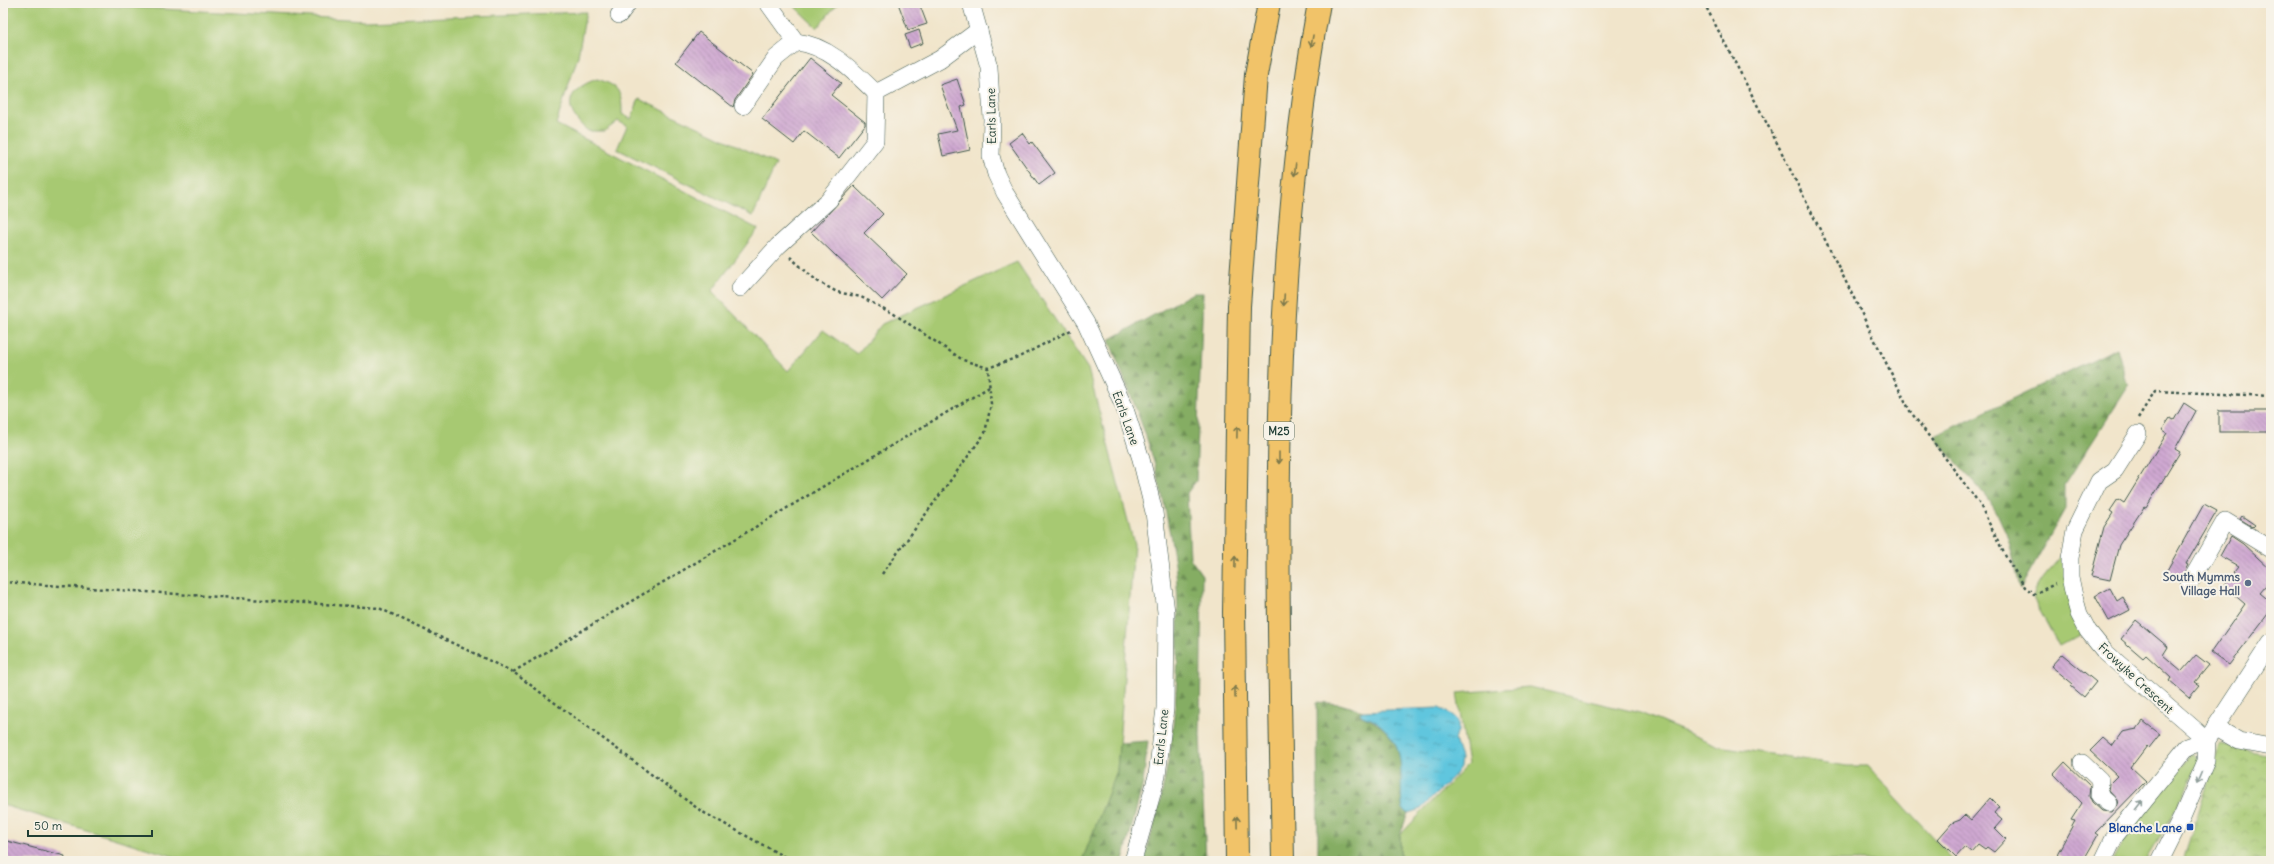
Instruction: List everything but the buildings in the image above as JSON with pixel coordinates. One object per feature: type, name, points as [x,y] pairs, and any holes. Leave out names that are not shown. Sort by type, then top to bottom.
[{"type":"highway","points":[[1237,861],[1234,612],[1239,306],[1256,75],[1270,3]]},
{"type":"highway","name":"M25","points":[[1283,861],[1278,603],[1280,381],[1287,243],[1306,75],[1319,3]]},
{"type":"street","points":[[740,288],[778,246],[829,200],[874,141],[876,93],[846,65],[808,44],[796,42],[768,3]]},
{"type":"street","name":"Earls Lane","points":[[971,3],[989,67],[992,119],[991,156],[996,174],[1006,193],[1086,323],[1124,406],[1141,459],[1154,512],[1165,605],[1165,708],[1157,776],[1133,861]]},
{"type":"street","points":[[876,93],[940,59],[979,30]]},
{"type":"street","points":[[743,106],[776,58],[796,42]]},
{"type":"street","name":"Frowyke Crescent","points":[[2138,434],[2115,470],[2099,481],[2085,506],[2075,530],[2070,558],[2070,577],[2079,614],[2088,631],[2105,652],[2211,734],[2271,747]]},
{"type":"street","points":[[2188,584],[2225,521],[2271,549]]},
{"type":"street","points":[[2160,861],[2182,817],[2206,761],[2211,734],[2271,642]]},
{"type":"street","points":[[2103,861],[2115,836],[2117,812],[2187,746],[2211,734]]},
{"type":"street","points":[[2082,763],[2100,780],[2099,795],[2117,812]]},
{"type":"path","points":[[1704,3],[1777,143],[1910,411],[1979,503],[2007,559],[2025,587],[2034,594],[2070,577]]},
{"type":"path","points":[[778,246],[817,281],[837,292],[861,297],[894,314],[963,360],[988,368],[1021,356],[1086,323]]},
{"type":"path","points":[[882,574],[985,433],[991,404],[991,386],[988,368]]},
{"type":"path","points":[[513,672],[991,386]]},
{"type":"path","points":[[2138,434],[2133,426],[2155,391],[2271,396]]},
{"type":"path","points":[[3,582],[379,608],[513,672],[700,811],[792,861]]},
{"type":"green space","points":[[3,3],[88,3],[89,5],[365,20],[586,12],[578,56],[556,124],[758,229],[712,291],[788,371],[823,330],[857,354],[882,324],[1017,262],[1088,369],[1134,544],[1117,771],[1082,861],[189,861],[3,805]]},
{"type":"green space","points":[[791,3],[838,3],[817,28]]},
{"type":"green space","points":[[597,79],[610,84],[618,90],[621,100],[622,114],[631,119],[639,99],[776,164],[753,216],[617,149],[627,126],[618,121],[605,131],[588,131],[574,115],[571,108],[571,101],[573,94],[578,89],[586,83]]},
{"type":"green space","points":[[1193,293],[1203,293],[1196,481],[1187,493],[1190,558],[1202,575],[1200,735],[1206,861],[1143,861],[1159,806],[1174,721],[1178,664],[1177,582],[1168,521],[1150,447],[1109,340]]},
{"type":"green space","points":[[2117,348],[2126,380],[2130,384],[2065,484],[2065,509],[2020,589],[2010,546],[2002,524],[1992,505],[1979,487],[1948,454],[1935,436]]},
{"type":"green space","points":[[2062,555],[2083,633],[2059,646],[2033,598],[2041,580]]},
{"type":"green space","points":[[1529,687],[1640,713],[1719,746],[1847,766],[1868,766],[1954,861],[1404,861],[1400,855],[1400,835],[1468,764],[1457,693]]},
{"type":"green space","points":[[1317,702],[1340,704],[1363,711],[1360,713],[1361,716],[1377,724],[1394,741],[1400,757],[1403,809],[1408,813],[1400,835],[1400,861],[1318,861]]},
{"type":"green space","points":[[1148,741],[1143,783],[1123,861],[1082,861],[1117,771],[1119,743]]},
{"type":"green space","points":[[2220,745],[2271,755],[2271,861],[2183,861]]},
{"type":"green space","points":[[2191,753],[2200,760],[2178,806],[2145,861],[2112,861],[2125,836]]},
{"type":"water","points":[[1439,708],[1450,714],[1458,721],[1458,731],[1455,740],[1461,758],[1460,767],[1453,777],[1421,809],[1408,813],[1403,809],[1400,761],[1395,743],[1380,724],[1360,713],[1363,711]]},
{"type":"place","name":"South Mymms Village Hall","points":[[2248,583]]},
{"type":"place","name":"Blanche Lane","points":[[2190,827]]}]
